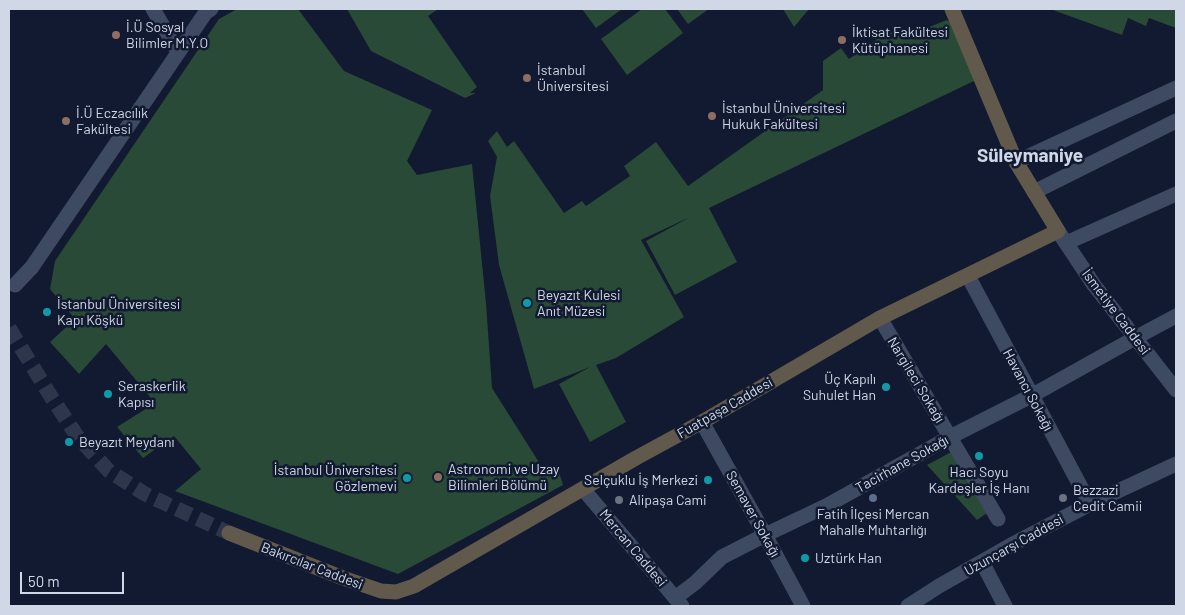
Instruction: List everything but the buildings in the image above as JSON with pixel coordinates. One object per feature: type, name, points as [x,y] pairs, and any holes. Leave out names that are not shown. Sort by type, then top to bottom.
[{"type":"main road","points":[[952,9],[1016,162],[1062,237]]},
{"type":"main road","name":"Fuatpaşa Caddesi","points":[[396,592],[414,586],[880,318],[968,276],[1062,237]]},
{"type":"main road","name":"Bakırcılar Caddesi","points":[[229,534],[367,587],[381,591],[396,592]]},
{"type":"street","points":[[154,9],[178,52]]},
{"type":"street","points":[[15,285],[32,267],[178,52],[206,12],[211,9]]},
{"type":"street","points":[[1016,162],[1176,88]]},
{"type":"street","points":[[1034,192],[1176,121]]},
{"type":"street","points":[[1062,237],[1176,194]]},
{"type":"street","name":"İsmetiye Caddesi","points":[[1062,237],[1094,285],[1176,390]]},
{"type":"street","name":"Havancı Sokağı","points":[[968,276],[1090,504]]},
{"type":"street","name":"Tacirhane Sokağı","points":[[678,602],[722,557],[831,503],[1176,316]]},
{"type":"street","name":"Nargileci Sokağı","points":[[880,318],[998,519]]},
{"type":"street","name":"Semaver Sokağı","points":[[702,422],[803,606]]},
{"type":"street","name":"Uzunçarşı Caddesi","points":[[908,606],[1013,544],[1090,504],[1176,464]]},
{"type":"street","name":"Mercan Caddesi","points":[[584,489],[678,602]]},
{"type":"street","points":[[982,562],[1005,606]]},
{"type":"green space","points":[[237,9],[298,9],[344,71],[432,110],[407,161],[417,175],[472,164],[486,303],[492,388],[542,467],[558,469],[563,485],[398,574],[175,491],[201,469],[174,436],[143,458],[117,427],[155,403],[106,344],[79,374],[50,342],[75,319],[50,289],[55,261],[219,19]]},
{"type":"green space","points":[[347,9],[438,9],[428,16],[477,87],[470,93],[476,93],[465,98],[371,51]]},
{"type":"green space","points":[[582,9],[622,9],[596,28]]},
{"type":"green space","points":[[642,9],[665,9],[683,33],[627,75],[601,39]]},
{"type":"green space","points":[[677,9],[709,9],[688,24]]},
{"type":"green space","points":[[783,9],[809,9],[794,27]]},
{"type":"green space","points":[[1050,9],[1176,9],[1176,28],[1149,18],[1146,26],[1128,18],[1122,35]]},
{"type":"green space","points":[[947,20],[953,24],[976,80],[709,208],[737,262],[675,295],[646,241],[690,217],[641,240],[684,317],[616,358],[596,365],[626,422],[590,442],[559,384],[590,367],[534,389],[499,265],[490,196],[497,157],[488,141],[497,131],[507,147],[514,141],[564,213],[582,201],[586,206],[630,176],[624,166],[656,142],[688,186],[823,90],[823,61],[841,48],[849,59],[891,29],[906,36]]},
{"type":"green space","points":[[953,451],[987,513],[977,520],[927,465]]},
{"type":"tunnel","points":[[9,328],[77,436],[109,471],[145,494],[229,533]]},
{"type":"place","name":"İ.Ü Sosyal Bilimler M.Y.O","points":[[116,35]]},
{"type":"place","name":"İktisat Fakültesi Kütüphanesi","points":[[842,40]]},
{"type":"place","name":"İstanbul Üniversitesi","points":[[527,78]]},
{"type":"place","name":"İstanbul Üniversitesi Hukuk Fakültesi","points":[[712,116]]},
{"type":"place","name":"İ.Ü Eczacılık Fakültesi","points":[[66,121]]},
{"type":"place","name":"Beyazıt Kulesi Anıt Müzesi","points":[[527,303]]},
{"type":"place","name":"İstanbul Üniversitesi Kapı Köşkü","points":[[47,312]]},
{"type":"place","name":"Üç Kapılı Suhulet Han","points":[[886,387]]},
{"type":"place","name":"Seraskerlik Kapısı","points":[[108,394]]},
{"type":"place","name":"Beyazıt Meydanı","points":[[69,442]]},
{"type":"place","name":"Hacı Soyu Kardeşler İş Hanı","points":[[979,456]]},
{"type":"place","name":"Astronomi ve Uzay Bilimleri Bölümü","points":[[438,477]]},
{"type":"place","name":"İstanbul Üniversitesi Gözlemevi","points":[[407,478]]},
{"type":"place","name":"Selçuklu İş Merkezi","points":[[708,480]]},
{"type":"place","name":"Fatih İlçesi Mercan Mahalle Muhtarlığı","points":[[873,498]]},
{"type":"place","name":"Bezzazi Cedit Camii","points":[[1063,498]]},
{"type":"place","name":"Alipaşa Cami","points":[[619,500]]},
{"type":"place","name":"Uztürk Han","points":[[805,558]]},
{"type":"district","name":"Süleymaniye","points":[[1030,156]]}]
